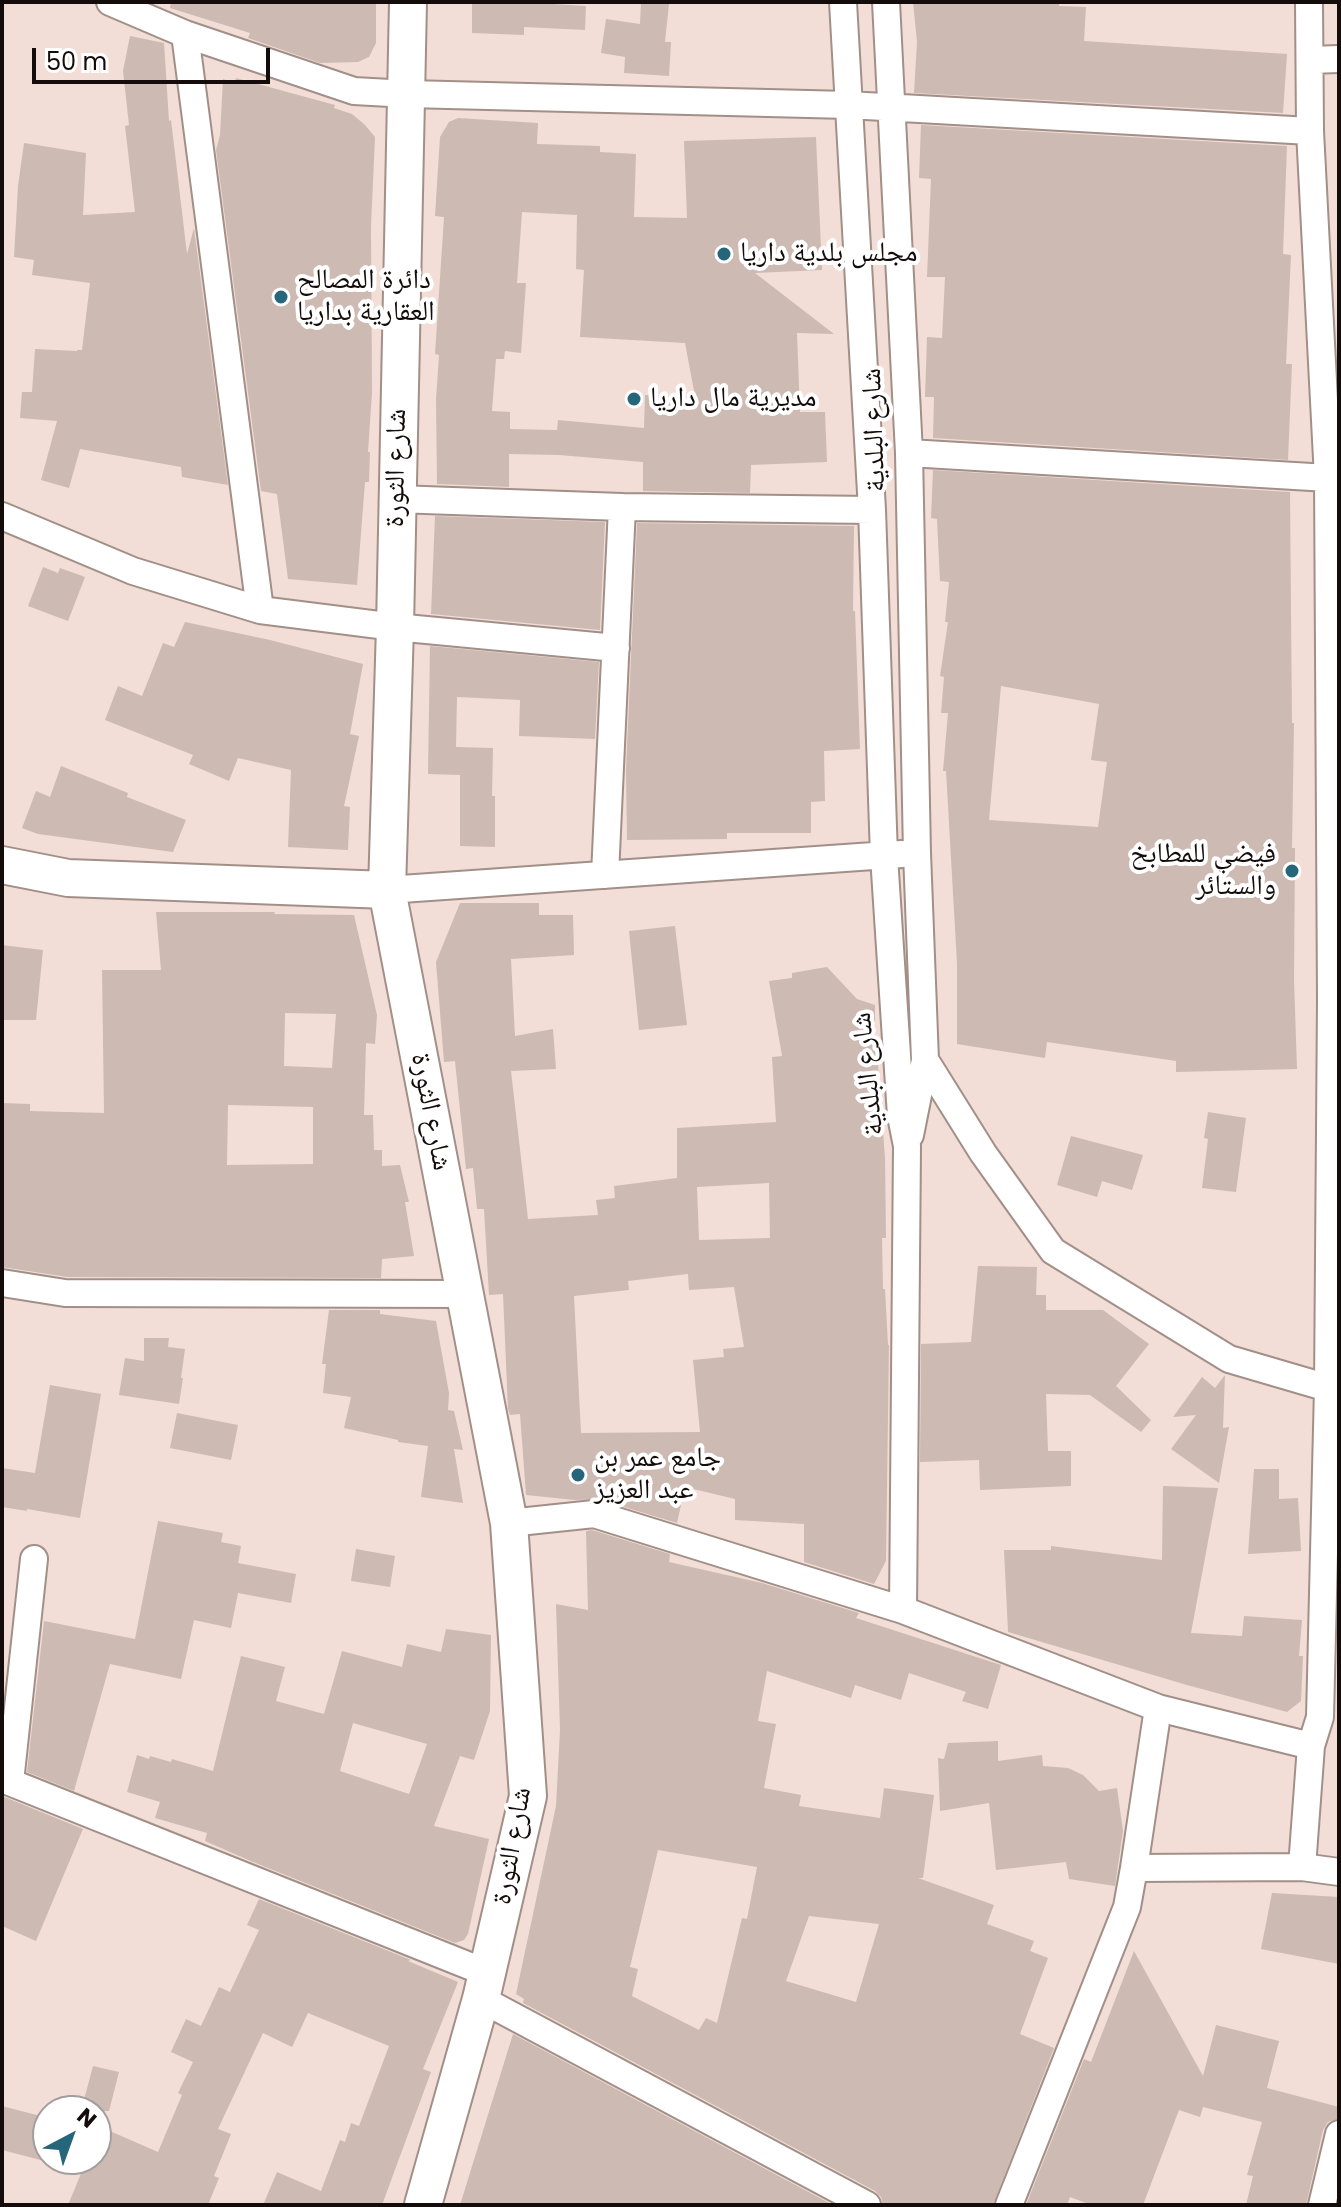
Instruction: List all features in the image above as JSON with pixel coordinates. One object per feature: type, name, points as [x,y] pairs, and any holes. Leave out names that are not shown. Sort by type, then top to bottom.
[{"type":"main road","name":"شارع الثورة","points":[[408,2],[387,890],[509,1523],[528,1796],[484,1986],[423,2205]]},
{"type":"main road","points":[[2,865],[68,878],[387,890]]},
{"type":"street","points":[[110,2],[154,11],[185,34],[354,91],[848,105],[1310,131]]},
{"type":"street","name":"شارع البلدية","points":[[843,2],[872,510],[884,856],[901,1116],[907,1146]]},
{"type":"street","name":"شارع البلدية","points":[[886,2],[909,453],[917,853],[925,1060],[919,1101],[907,1146]]},
{"type":"street","points":[[1302,1867],[1311,1746],[1320,1717],[1334,1388],[1335,1000],[1328,478],[1310,131],[1309,2]]},
{"type":"street","points":[[185,34],[260,610]]},
{"type":"street","points":[[1310,60],[1339,59]]},
{"type":"street","points":[[909,453],[1328,478]]},
{"type":"street","points":[[396,499],[622,507],[872,510]]},
{"type":"street","points":[[605,875],[622,507]]},
{"type":"street","points":[[2,516],[133,571],[260,610],[395,627],[616,648]]},
{"type":"street","points":[[387,890],[917,853]]},
{"type":"street","points":[[925,1060],[983,1153],[1053,1251],[1229,1359],[1334,1388]]},
{"type":"street","points":[[903,1610],[907,1146]]},
{"type":"street","points":[[2,1283],[65,1293],[466,1294]]},
{"type":"street","points":[[509,1523],[594,1514],[903,1610],[1158,1708],[1311,1746]]},
{"type":"street","points":[[34,1559],[6,1780],[484,1986],[867,2205]]},
{"type":"street","points":[[1009,2205],[1127,1907],[1158,1708]]},
{"type":"street","points":[[1134,1868],[1302,1867],[1339,1872]]},
{"type":"street","points":[[1322,2205],[1339,2134]]},
{"type":"building","points":[[171,2],[376,2],[376,43],[369,57],[358,62],[320,63],[248,38],[250,33],[170,8]]},
{"type":"building","points":[[472,2],[586,6],[585,30],[524,27],[524,35],[472,33]]},
{"type":"building","points":[[641,2],[669,4],[665,42],[671,42],[669,76],[624,73],[625,57],[601,53],[606,19],[640,24]]},
{"type":"building","points":[[913,2],[1059,2],[1059,6],[1086,7],[1084,41],[1287,54],[1283,113],[914,93],[917,42]]},
{"type":"building","points":[[130,36],[164,43],[169,121],[187,254],[194,228],[228,485],[182,477],[181,467],[80,449],[69,488],[41,480],[57,421],[20,418],[22,392],[32,392],[35,349],[82,350],[90,283],[32,275],[34,260],[14,257],[24,143],[86,153],[83,215],[135,212],[125,126],[129,125],[123,71]]},
{"type":"building","points":[[236,78],[335,105],[334,108],[352,114],[375,137],[371,226],[369,482],[365,482],[357,585],[288,579],[277,494],[261,491],[216,150],[220,135],[223,79],[235,83]]},
{"type":"building","points":[[458,118],[538,123],[537,144],[600,146],[600,152],[636,154],[634,217],[687,218],[684,141],[816,137],[822,270],[755,273],[834,334],[797,333],[800,412],[825,412],[827,462],[751,465],[750,493],[643,491],[643,462],[559,455],[509,454],[509,487],[437,484],[439,355],[435,354],[444,217],[435,216],[440,137],[449,122]],"holes":[[[522,212],[577,215],[576,269],[584,270],[580,337],[685,343],[695,396],[645,395],[644,428],[558,420],[557,430],[510,429],[510,412],[492,411],[496,359],[504,359],[505,351],[521,353],[526,283],[517,283]]]},
{"type":"building","points":[[921,125],[1287,146],[1283,254],[1291,255],[1286,364],[1292,364],[1288,460],[933,438],[934,397],[925,397],[927,337],[942,338],[945,277],[927,277],[931,179],[919,178]]},
{"type":"building","points":[[933,470],[1290,492],[1297,1069],[1176,1072],[1176,1061],[1047,1042],[1045,1058],[957,1044],[957,963],[946,771],[943,771],[948,713],[941,713],[944,677],[940,676],[948,622],[945,622],[949,582],[940,581],[937,519],[931,518]],"holes":[[[1001,686],[1099,704],[1091,760],[1107,762],[1098,827],[989,820]]]},
{"type":"building","points":[[435,516],[605,522],[600,630],[431,614]]},
{"type":"building","points":[[637,523],[854,526],[853,611],[860,749],[824,751],[825,801],[811,802],[811,833],[727,833],[727,839],[627,840],[626,769]]},
{"type":"building","points":[[43,567],[58,573],[60,568],[85,577],[68,621],[28,606]]},
{"type":"building","points":[[185,622],[363,664],[350,734],[359,736],[344,806],[350,807],[348,850],[288,847],[291,770],[238,758],[229,781],[189,764],[193,755],[105,720],[118,686],[142,696],[163,643],[174,647]]},
{"type":"building","points":[[430,646],[599,662],[595,739],[519,736],[520,700],[457,697],[456,747],[493,748],[495,847],[460,846],[460,775],[428,774]]},
{"type":"building","points":[[61,766],[186,820],[173,852],[38,834],[22,828],[36,791],[50,797]]},
{"type":"building","points":[[460,903],[539,903],[539,915],[573,915],[574,955],[511,959],[515,1036],[553,1029],[556,1069],[511,1071],[528,1219],[598,1215],[596,1200],[615,1198],[614,1186],[677,1178],[677,1128],[776,1122],[772,1057],[782,1056],[769,981],[792,978],[792,973],[827,967],[857,999],[875,1005],[875,1051],[885,1158],[883,1289],[889,1345],[886,1561],[874,1584],[804,1562],[804,1524],[735,1520],[735,1499],[685,1487],[677,1523],[598,1499],[526,1495],[520,1414],[510,1415],[508,1409],[503,1294],[489,1295],[484,1209],[477,1209],[473,1168],[466,1169],[455,1061],[444,1062],[436,962]],"holes":[[[769,1183],[770,1238],[699,1240],[697,1187]],[[688,1274],[689,1290],[734,1287],[744,1347],[723,1349],[724,1357],[693,1360],[700,1432],[581,1433],[574,1296],[629,1290],[628,1281]]]},
{"type":"building","points":[[156,912],[354,915],[377,1015],[375,1044],[366,1043],[364,1115],[373,1115],[374,1150],[382,1150],[382,1166],[400,1165],[409,1202],[405,1202],[414,1256],[382,1259],[381,1278],[67,1277],[2,1267],[2,1103],[30,1104],[30,1111],[104,1113],[102,970],[161,970]],"holes":[[[285,1013],[336,1014],[332,1068],[284,1066]],[[228,1105],[313,1107],[313,1164],[227,1165]]]},
{"type":"building","points":[[675,926],[687,1025],[639,1030],[629,931]]},
{"type":"building","points":[[2,945],[43,950],[36,1020],[2,1020]]},
{"type":"building","points":[[1208,1112],[1246,1118],[1236,1192],[1202,1188]]},
{"type":"building","points":[[1071,1136],[1143,1155],[1132,1190],[1102,1181],[1097,1197],[1057,1185]]},
{"type":"building","points":[[978,1266],[1037,1267],[1036,1295],[1046,1295],[1046,1310],[1103,1310],[1149,1344],[1116,1386],[1151,1420],[1141,1432],[1090,1395],[1046,1394],[1048,1451],[1071,1451],[1071,1486],[980,1490],[979,1460],[920,1462],[921,1344],[971,1342]]},
{"type":"building","points":[[329,1310],[380,1310],[380,1314],[436,1321],[449,1393],[448,1410],[454,1411],[463,1450],[454,1449],[463,1503],[421,1497],[428,1446],[344,1428],[351,1397],[323,1393],[326,1364],[322,1364]]},
{"type":"building","points":[[144,1338],[169,1338],[168,1347],[185,1349],[179,1404],[119,1395],[125,1358],[144,1361]]},
{"type":"building","points":[[1225,1375],[1223,1428],[1229,1427],[1219,1483],[1171,1449],[1196,1415],[1173,1417],[1202,1377],[1215,1388]]},
{"type":"building","points":[[50,1385],[101,1394],[80,1518],[2,1507],[2,1468],[35,1473]]},
{"type":"building","points":[[177,1413],[238,1425],[231,1460],[170,1448]]},
{"type":"building","points":[[1254,1469],[1279,1469],[1279,1499],[1298,1498],[1301,1551],[1248,1554]]},
{"type":"building","points":[[1163,1486],[1218,1488],[1191,1633],[1242,1636],[1244,1616],[1302,1620],[1299,1656],[1303,1656],[1301,1701],[1287,1712],[1008,1632],[1004,1550],[1051,1550],[1051,1546],[1162,1560]]},
{"type":"building","points":[[158,1521],[223,1533],[221,1542],[241,1546],[238,1563],[296,1574],[291,1603],[238,1593],[231,1628],[194,1620],[181,1679],[110,1664],[74,1791],[27,1772],[44,1621],[135,1639]]},
{"type":"building","points":[[592,1530],[670,1554],[669,1562],[762,1583],[859,1613],[856,1618],[1001,1665],[988,1709],[962,1701],[966,1692],[909,1673],[901,1700],[855,1685],[851,1698],[767,1671],[758,1721],[776,1724],[764,1788],[801,1795],[799,1806],[880,1818],[884,1788],[934,1795],[923,1878],[918,1878],[994,1905],[987,1924],[1034,1941],[1030,1951],[1048,1958],[1020,2034],[1054,2048],[993,2205],[883,2205],[875,2191],[523,2003],[524,1999],[516,1994],[556,1806],[560,1730],[556,1604],[588,1610],[586,1531]],"holes":[[[658,1850],[757,1867],[747,1919],[742,1918],[717,2023],[706,2018],[699,2030],[632,1996],[638,1969],[630,1967]],[[809,1916],[879,1924],[856,2002],[786,1981]]]},
{"type":"building","points":[[356,1549],[395,1556],[390,1587],[351,1581]]},
{"type":"building","points":[[446,1629],[491,1635],[490,1711],[474,1760],[460,1756],[434,1826],[489,1839],[468,1934],[464,1940],[455,1943],[205,1841],[207,1833],[155,1818],[160,1802],[127,1792],[137,1755],[171,1762],[172,1759],[213,1771],[241,1656],[285,1667],[276,1701],[324,1714],[342,1651],[402,1667],[407,1644],[441,1652]],"holes":[[[353,1723],[427,1744],[409,1794],[340,1771]]]},
{"type":"building","points":[[998,1741],[998,1761],[1042,1755],[1043,1766],[1068,1768],[1083,1775],[1099,1791],[1117,1788],[1123,1831],[1115,1886],[1069,1879],[1066,1862],[996,1870],[989,1803],[940,1811],[938,1758],[944,1759],[948,1743]]},
{"type":"building","points":[[2,1796],[83,1829],[36,1941],[2,1926]]},
{"type":"building","points":[[1272,1893],[1339,1897],[1339,1964],[1261,1949]]},
{"type":"building","points":[[259,1899],[458,1982],[423,2069],[431,2072],[382,2205],[263,2205],[277,2172],[321,2191],[340,2140],[345,2142],[351,2123],[359,2126],[389,2046],[308,2013],[292,2047],[263,2033],[218,2129],[231,2134],[214,2176],[219,2178],[208,2205],[68,2205],[80,2175],[112,2175],[112,2132],[158,2152],[182,2095],[178,2093],[193,2062],[171,2052],[186,2019],[201,2026],[219,1987],[230,1992],[259,1930],[247,1925]]},
{"type":"building","points":[[1134,1951],[1203,2076],[1216,2025],[1279,2041],[1267,2088],[1339,2107],[1339,2118],[1328,2122],[1323,2130],[1306,2205],[1246,2205],[1253,2176],[1247,2175],[1262,2122],[1203,2107],[1200,2117],[1179,2110],[1143,2205],[1091,2205],[1070,2197],[1067,2205],[1026,2205],[1084,2059],[1091,2062]]},
{"type":"building","points":[[513,2034],[833,2205],[460,2205]]},
{"type":"building","points":[[93,2066],[119,2072],[112,2099],[112,2095],[85,2095]]},
{"type":"building","points":[[2,2106],[32,2114],[32,2158],[2,2150]]},
{"type":"place","name":"مجلس بلدية داريا","points":[[724,254]]},
{"type":"place","name":"دائرة المصالح العقارية بداريا","points":[[281,297]]},
{"type":"place","name":"مديرية مال داريا","points":[[634,399]]},
{"type":"place","name":"فيضي للمطابخ والستائر","points":[[1292,871]]},
{"type":"place","name":"جامع عمر بن عبد العزيز","points":[[578,1475]]}]
